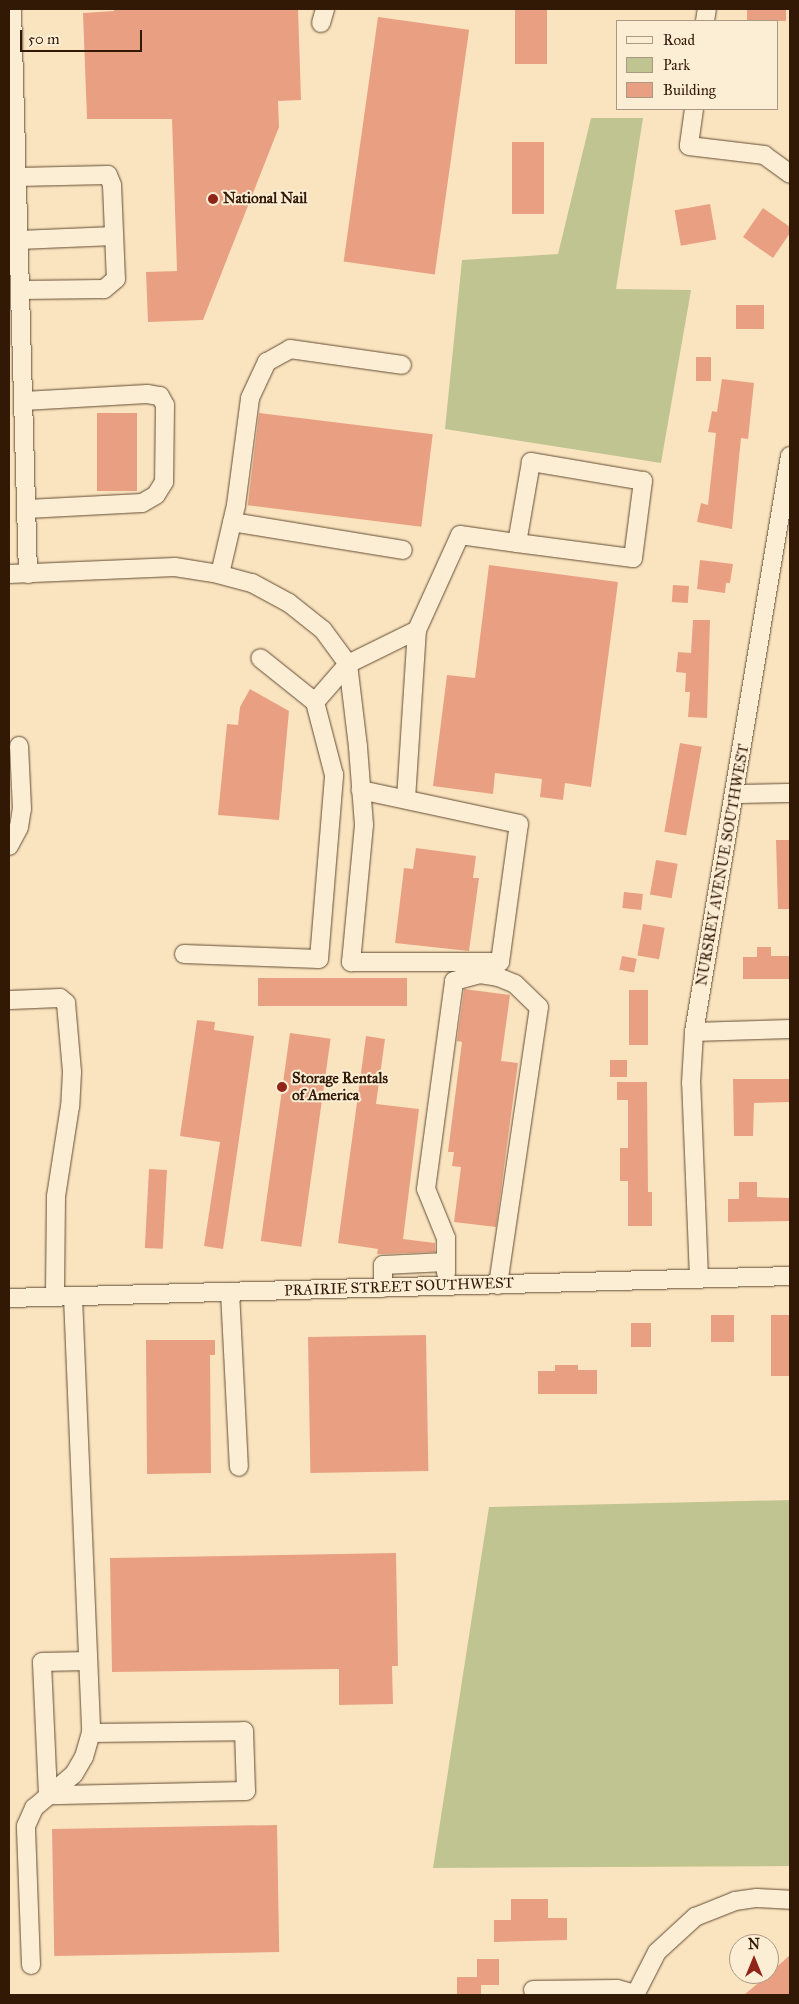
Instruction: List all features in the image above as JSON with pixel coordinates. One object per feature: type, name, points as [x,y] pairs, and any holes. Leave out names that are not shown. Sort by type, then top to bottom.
[{"type":"street","points":[[12,9],[12,105],[21,290],[28,574]]},
{"type":"street","points":[[694,110],[689,146],[764,155],[790,174]]},
{"type":"street","points":[[17,177],[108,175],[112,185],[116,279],[110,286],[104,289],[21,290]]},
{"type":"street","points":[[19,240],[114,236]]},
{"type":"street","points":[[220,574],[232,522],[250,398],[267,362],[290,349],[402,365]]},
{"type":"street","points":[[24,401],[147,394],[160,396],[165,405],[164,482],[156,495],[142,503],[27,509]]},
{"type":"street","name":"NURSREY AVENUE SOUTHWEST","points":[[699,1278],[691,1083],[694,1032],[736,794],[784,541],[790,456]]},
{"type":"street","points":[[406,799],[417,630],[460,536],[633,558],[643,481],[530,462],[517,543]]},
{"type":"street","points":[[232,522],[403,550]]},
{"type":"street","points":[[9,574],[175,567],[220,574],[252,583],[289,604],[323,630],[348,664],[364,824],[351,962],[499,969],[538,1007],[498,1285]]},
{"type":"street","points":[[315,702],[348,664],[417,630]]},
{"type":"street","points":[[184,954],[319,959],[334,774],[315,702],[260,658]]},
{"type":"street","points":[[9,846],[19,827],[22,809],[19,746]]},
{"type":"street","points":[[361,790],[519,824],[499,969]]},
{"type":"street","points":[[736,794],[790,793]]},
{"type":"street","points":[[447,1286],[446,1238],[426,1190],[454,981],[499,969]]},
{"type":"street","points":[[10,1000],[60,998],[66,1004],[72,1072],[70,1106],[56,1196],[54,1297]]},
{"type":"street","points":[[694,1032],[790,1029]]},
{"type":"street","points":[[383,1288],[383,1265],[446,1262]]},
{"type":"street","name":"PRAIRIE STREET SOUTHWEST","points":[[9,1298],[790,1276]]},
{"type":"street","points":[[230,1292],[239,1467]]},
{"type":"street","points":[[31,1965],[26,1826],[34,1808],[74,1774],[84,1757],[91,1733],[72,1297]]},
{"type":"street","points":[[48,1795],[42,1662],[88,1661]]},
{"type":"street","points":[[48,1795],[246,1791],[244,1732],[91,1733]]},
{"type":"street","points":[[533,1990],[617,1989],[635,1994],[657,1952],[696,1918],[735,1901],[771,1898],[790,1900]]},
{"type":"green space","points":[[591,118],[643,118],[616,289],[691,290],[661,463],[445,429],[462,260],[558,254]]},
{"type":"green space","points":[[790,1500],[790,1866],[433,1868],[489,1507]]},
{"type":"building","name":"National Nail","points":[[114,9],[298,9],[301,100],[278,101],[279,127],[203,320],[148,322],[146,272],[177,271],[172,119],[87,119],[83,13],[114,11]]},
{"type":"building","points":[[515,9],[547,9],[547,64],[515,64]]},
{"type":"building","points":[[747,9],[786,9],[786,21],[747,20]]},
{"type":"building","points":[[378,17],[469,30],[435,274],[344,262]]},
{"type":"building","points":[[512,142],[544,142],[544,214],[512,214]]},
{"type":"building","points":[[710,204],[716,239],[681,246],[675,210]]},
{"type":"building","points":[[763,208],[790,227],[790,233],[773,258],[743,237]]},
{"type":"building","points":[[736,305],[764,305],[764,329],[736,329]]},
{"type":"building","points":[[696,357],[711,357],[711,381],[696,381]]},
{"type":"building","points":[[722,379],[754,383],[748,439],[741,438],[732,529],[697,522],[701,503],[708,505],[716,433],[708,432],[712,411],[717,412]]},
{"type":"building","points":[[97,413],[137,413],[137,491],[97,491]]},
{"type":"building","points":[[259,413],[433,434],[421,527],[248,505]]},
{"type":"building","points":[[700,560],[733,564],[730,583],[726,583],[725,593],[697,589]]},
{"type":"building","points":[[489,565],[618,582],[591,787],[565,783],[563,800],[540,797],[542,779],[495,773],[493,794],[433,786],[447,675],[475,678]]},
{"type":"building","points":[[673,585],[689,586],[688,603],[672,602]]},
{"type":"building","points":[[693,620],[710,620],[707,718],[688,717],[690,692],[685,692],[686,673],[676,672],[678,652],[691,653]]},
{"type":"building","points":[[250,689],[289,711],[279,820],[218,815],[227,724],[238,725],[240,707]]},
{"type":"building","points":[[680,743],[702,747],[686,835],[664,832]]},
{"type":"building","points":[[776,840],[790,840],[790,909],[778,909]]},
{"type":"building","points":[[416,848],[476,856],[473,878],[479,878],[469,951],[395,943],[404,868],[413,869]]},
{"type":"building","points":[[656,860],[678,864],[672,898],[650,894]]},
{"type":"building","points":[[624,892],[643,894],[641,910],[622,908]]},
{"type":"building","points":[[643,924],[665,928],[659,959],[637,956]]},
{"type":"building","points":[[757,947],[771,947],[771,956],[790,956],[790,979],[743,979],[743,957],[757,957]]},
{"type":"building","points":[[622,956],[637,959],[634,973],[619,970]]},
{"type":"building","points":[[258,978],[407,978],[407,1006],[258,1006]]},
{"type":"building","points":[[464,989],[510,995],[501,1061],[518,1063],[496,1227],[454,1222],[461,1167],[452,1166],[454,1152],[448,1152],[462,1042],[457,1041]]},
{"type":"building","points":[[629,990],[648,990],[648,1045],[629,1045]]},
{"type":"building","points":[[197,1020],[215,1022],[214,1030],[254,1036],[223,1249],[204,1246],[220,1142],[180,1136]]},
{"type":"building","points":[[290,1033],[331,1039],[301,1247],[261,1241]]},
{"type":"building","points":[[366,1036],[385,1039],[376,1104],[419,1109],[403,1239],[435,1243],[435,1252],[377,1254],[378,1249],[338,1243]]},
{"type":"building","points":[[610,1060],[627,1060],[627,1077],[610,1077]]},
{"type":"building","points":[[733,1079],[790,1079],[790,1102],[754,1103],[753,1136],[734,1136]]},
{"type":"building","points":[[617,1082],[647,1082],[648,1192],[652,1192],[652,1226],[628,1226],[628,1181],[620,1181],[620,1148],[628,1148],[628,1100],[617,1100]]},
{"type":"building","points":[[149,1169],[167,1170],[163,1249],[145,1248]]},
{"type":"building","points":[[739,1182],[757,1182],[757,1197],[790,1198],[790,1221],[728,1222],[728,1199],[739,1199]]},
{"type":"building","points":[[711,1315],[734,1315],[734,1342],[711,1342]]},
{"type":"building","points":[[771,1315],[790,1315],[790,1376],[771,1376]]},
{"type":"building","points":[[631,1323],[651,1323],[651,1347],[631,1347]]},
{"type":"building","points":[[426,1335],[428,1471],[310,1473],[308,1337]]},
{"type":"building","points":[[146,1340],[215,1340],[215,1355],[210,1355],[211,1473],[147,1474]]},
{"type":"building","points":[[555,1365],[578,1365],[578,1370],[597,1370],[597,1394],[538,1394],[538,1371],[555,1371]]},
{"type":"building","points":[[396,1553],[398,1666],[392,1666],[393,1704],[339,1705],[339,1669],[112,1672],[110,1558]]},
{"type":"building","points":[[277,1825],[279,1952],[54,1956],[52,1829]]},
{"type":"building","points":[[511,1899],[548,1899],[548,1918],[567,1918],[567,1940],[494,1942],[494,1920],[511,1920]]},
{"type":"building","points":[[790,1955],[790,1995],[744,1995],[757,1984],[779,1984],[779,1965]]},
{"type":"building","points":[[477,1959],[499,1959],[499,1985],[481,1985],[481,1995],[457,1995],[457,1977],[477,1977]]},
{"type":"place","name":"National Nail","points":[[213,199]]},
{"type":"place","name":"Storage Rentals of America","points":[[282,1087]]}]
